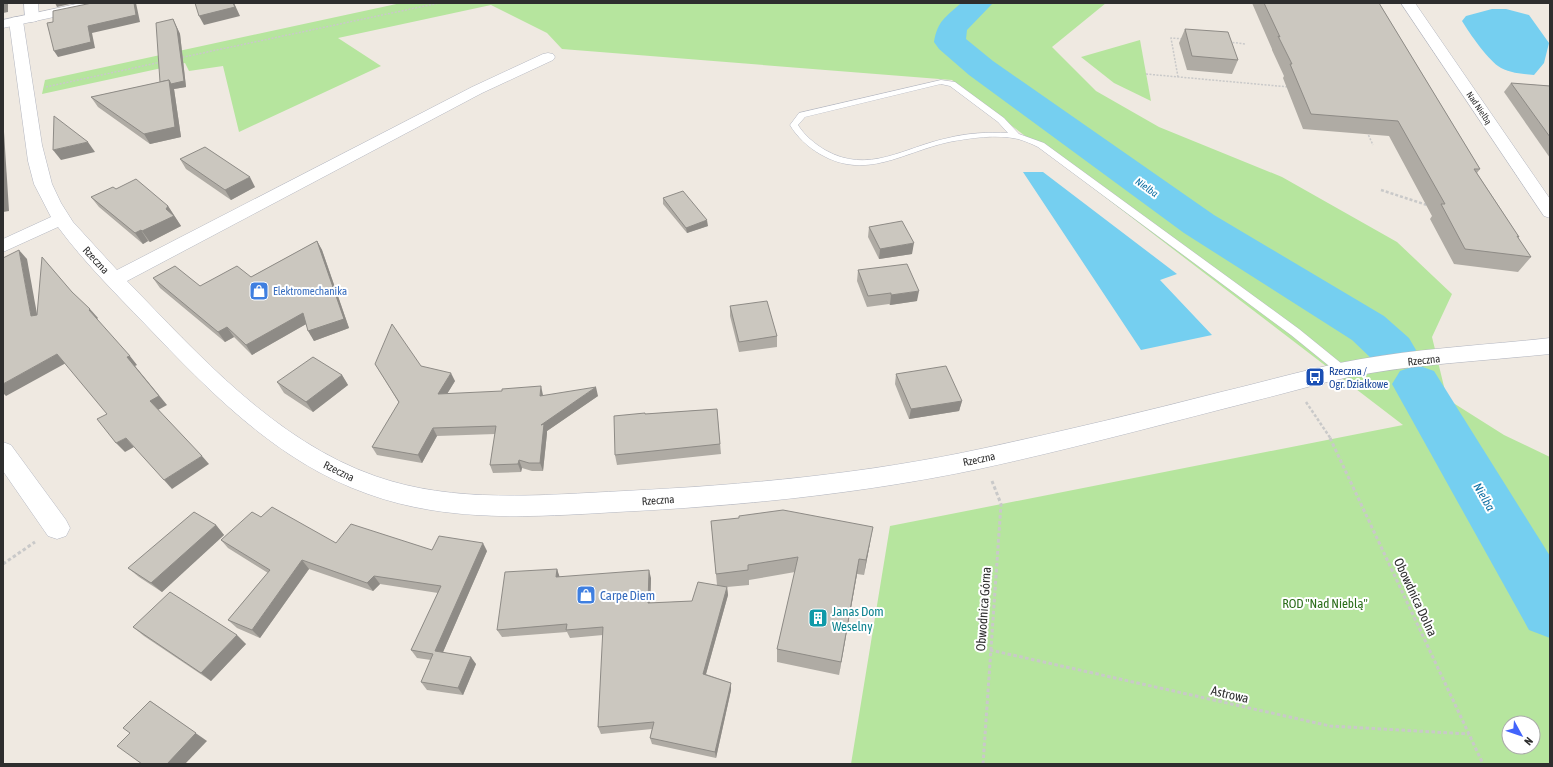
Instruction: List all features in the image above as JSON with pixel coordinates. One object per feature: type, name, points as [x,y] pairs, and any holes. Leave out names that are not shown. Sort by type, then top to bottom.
[{"type":"street","points":[[32,3],[32,18]]},
{"type":"street","points":[[10,22],[100,3]]},
{"type":"street","name":"Nad Nielbą","points":[[1408,3],[1550,212]]},
{"type":"street","name":"Rzeczna","points":[[10,22],[25,91],[40,177],[45,191],[61,219],[115,279],[218,385],[262,423],[295,447],[332,468],[376,487],[404,494],[441,501],[512,506],[642,501],[775,491],[840,484],[910,473],[982,459],[1343,371],[1379,364],[1550,346]]},
{"type":"street","points":[[115,279],[477,90],[548,57]]},
{"type":"street","points":[[3,246],[61,219]]},
{"type":"street","points":[[3,452],[57,528]]},
{"type":"lane","points":[[1016,136],[1001,120],[952,84],[941,82],[802,115],[794,126],[799,135],[827,156],[853,164],[888,159],[948,140],[994,136],[1016,136],[1041,145],[1295,332],[1343,371]]},
{"type":"path","points":[[174,60],[439,3]]},
{"type":"path","points":[[1178,77],[1171,38],[1186,39]]},
{"type":"path","points":[[1222,42],[1245,44]]},
{"type":"path","points":[[25,91],[166,61]]},
{"type":"path","points":[[1146,74],[1291,88]]},
{"type":"path","points":[[1366,132],[1373,144]]},
{"type":"path","points":[[1381,190],[1428,206],[1436,207]]},
{"type":"path","name":"Obowdnica Dolna","points":[[1294,383],[1331,439],[1483,764]]},
{"type":"path","name":"Obwodnica Górna","points":[[982,459],[1002,504],[990,650],[983,764]]},
{"type":"path","points":[[3,564],[57,528]]},
{"type":"path","name":"Astrowa","points":[[990,650],[1330,726],[1469,734]]},
{"type":"green space","name":"ROD \"Nad Nieblą\"","points":[[401,3],[1106,3],[1052,47],[1096,91],[1159,127],[1282,177],[1397,242],[1452,294],[1432,337],[1447,399],[1504,435],[1550,457],[1550,764],[851,764],[890,526],[1403,425],[952,80],[562,49],[547,33],[491,5],[338,38],[381,66],[239,132],[223,66],[189,71],[185,63],[42,94],[45,80]]},
{"type":"green space","points":[[1140,40],[1151,101],[1114,83],[1081,57]]},
{"type":"water","points":[[1492,9],[1506,9],[1529,15],[1549,43],[1544,63],[1534,75],[1511,72],[1498,66],[1483,51],[1462,21],[1466,16]]},
{"type":"water","points":[[1023,172],[1043,172],[1177,274],[1160,280],[1212,335],[1141,350]]},
{"type":"building","points":[[92,3],[134,3],[136,15],[88,26],[91,42],[54,51],[47,23],[53,22],[53,11]]},
{"type":"building","points":[[195,3],[233,3],[235,7],[199,16]]},
{"type":"building","points":[[1264,3],[1379,3],[1480,169],[1474,169],[1531,257],[1465,249],[1441,204],[1445,204],[1398,121],[1311,114],[1290,64],[1292,64]]},
{"type":"building","points":[[173,19],[177,29],[184,81],[171,84],[169,80],[160,82],[156,23]]},
{"type":"building","points":[[1185,29],[1228,32],[1238,60],[1192,56]]},
{"type":"building","points":[[169,80],[175,127],[144,134],[91,97]]},
{"type":"building","points":[[1511,83],[1550,86],[1550,137]]},
{"type":"building","points":[[54,116],[88,142],[53,150]]},
{"type":"building","points":[[205,147],[250,177],[225,190],[180,159]]},
{"type":"building","points":[[136,179],[168,206],[166,209],[174,216],[135,233],[91,197],[113,187],[116,189]]},
{"type":"building","points":[[683,191],[707,220],[686,228],[663,198]]},
{"type":"building","points":[[902,221],[914,243],[880,249],[869,227]]},
{"type":"building","points":[[317,241],[344,319],[308,331],[303,313],[246,345],[227,327],[218,332],[153,278],[175,266],[200,286],[237,266],[251,277]]},
{"type":"building","points":[[19,250],[31,316],[37,315],[42,257],[72,292],[90,309],[89,310],[130,356],[127,357],[159,396],[150,401],[202,456],[164,480],[126,438],[116,443],[97,419],[107,414],[57,354],[3,384],[3,258]]},
{"type":"building","points":[[907,264],[919,291],[891,295],[891,293],[868,296],[858,270]]},
{"type":"building","points":[[767,301],[777,336],[739,342],[730,306]]},
{"type":"building","points":[[392,324],[421,366],[451,373],[438,394],[502,391],[502,389],[541,386],[540,396],[596,387],[541,425],[544,424],[540,463],[529,463],[519,460],[518,464],[490,465],[496,426],[433,428],[418,455],[372,447],[399,402],[375,364]]},
{"type":"building","points":[[313,357],[342,375],[306,402],[277,382]]},
{"type":"building","points":[[946,366],[962,401],[911,409],[896,374]]},
{"type":"building","points":[[717,409],[720,444],[615,455],[614,416]]},
{"type":"building","points":[[272,507],[336,543],[351,524],[432,550],[439,536],[483,543],[435,651],[471,657],[458,688],[421,682],[433,654],[411,650],[441,586],[374,576],[367,583],[302,560],[252,630],[228,620],[270,570],[221,540],[252,512],[261,517]]},
{"type":"building","points":[[783,510],[873,527],[866,560],[859,559],[841,662],[777,649],[798,557],[748,565],[748,570],[716,574],[711,521],[739,518],[739,516]]},
{"type":"building","points":[[194,512],[216,525],[151,583],[128,568]]},
{"type":"building","points":[[557,569],[556,577],[649,570],[648,603],[692,601],[698,582],[727,587],[703,674],[731,683],[715,752],[650,738],[654,722],[598,727],[603,627],[566,630],[567,624],[497,630],[505,572]]},
{"type":"building","points":[[170,592],[237,635],[201,673],[133,627]]},
{"type":"building","points":[[150,701],[196,733],[167,764],[142,764],[117,746],[130,733],[123,728]]},
{"type":"waterway","name":"Nielba","points":[[978,3],[952,28],[950,42],[981,68],[1199,224],[1368,328],[1392,350]]},
{"type":"waterway","name":"Nielba","points":[[1417,384],[1550,610]]},
{"type":"place","name":"Elektromechanika","points":[[259,291]]},
{"type":"place","name":"Rzeczna / Ogr. Działkowe","points":[[1315,377]]},
{"type":"place","name":"Carpe Diem","points":[[586,595]]},
{"type":"place","name":"Janas Dom Weselny","points":[[818,618]]}]
